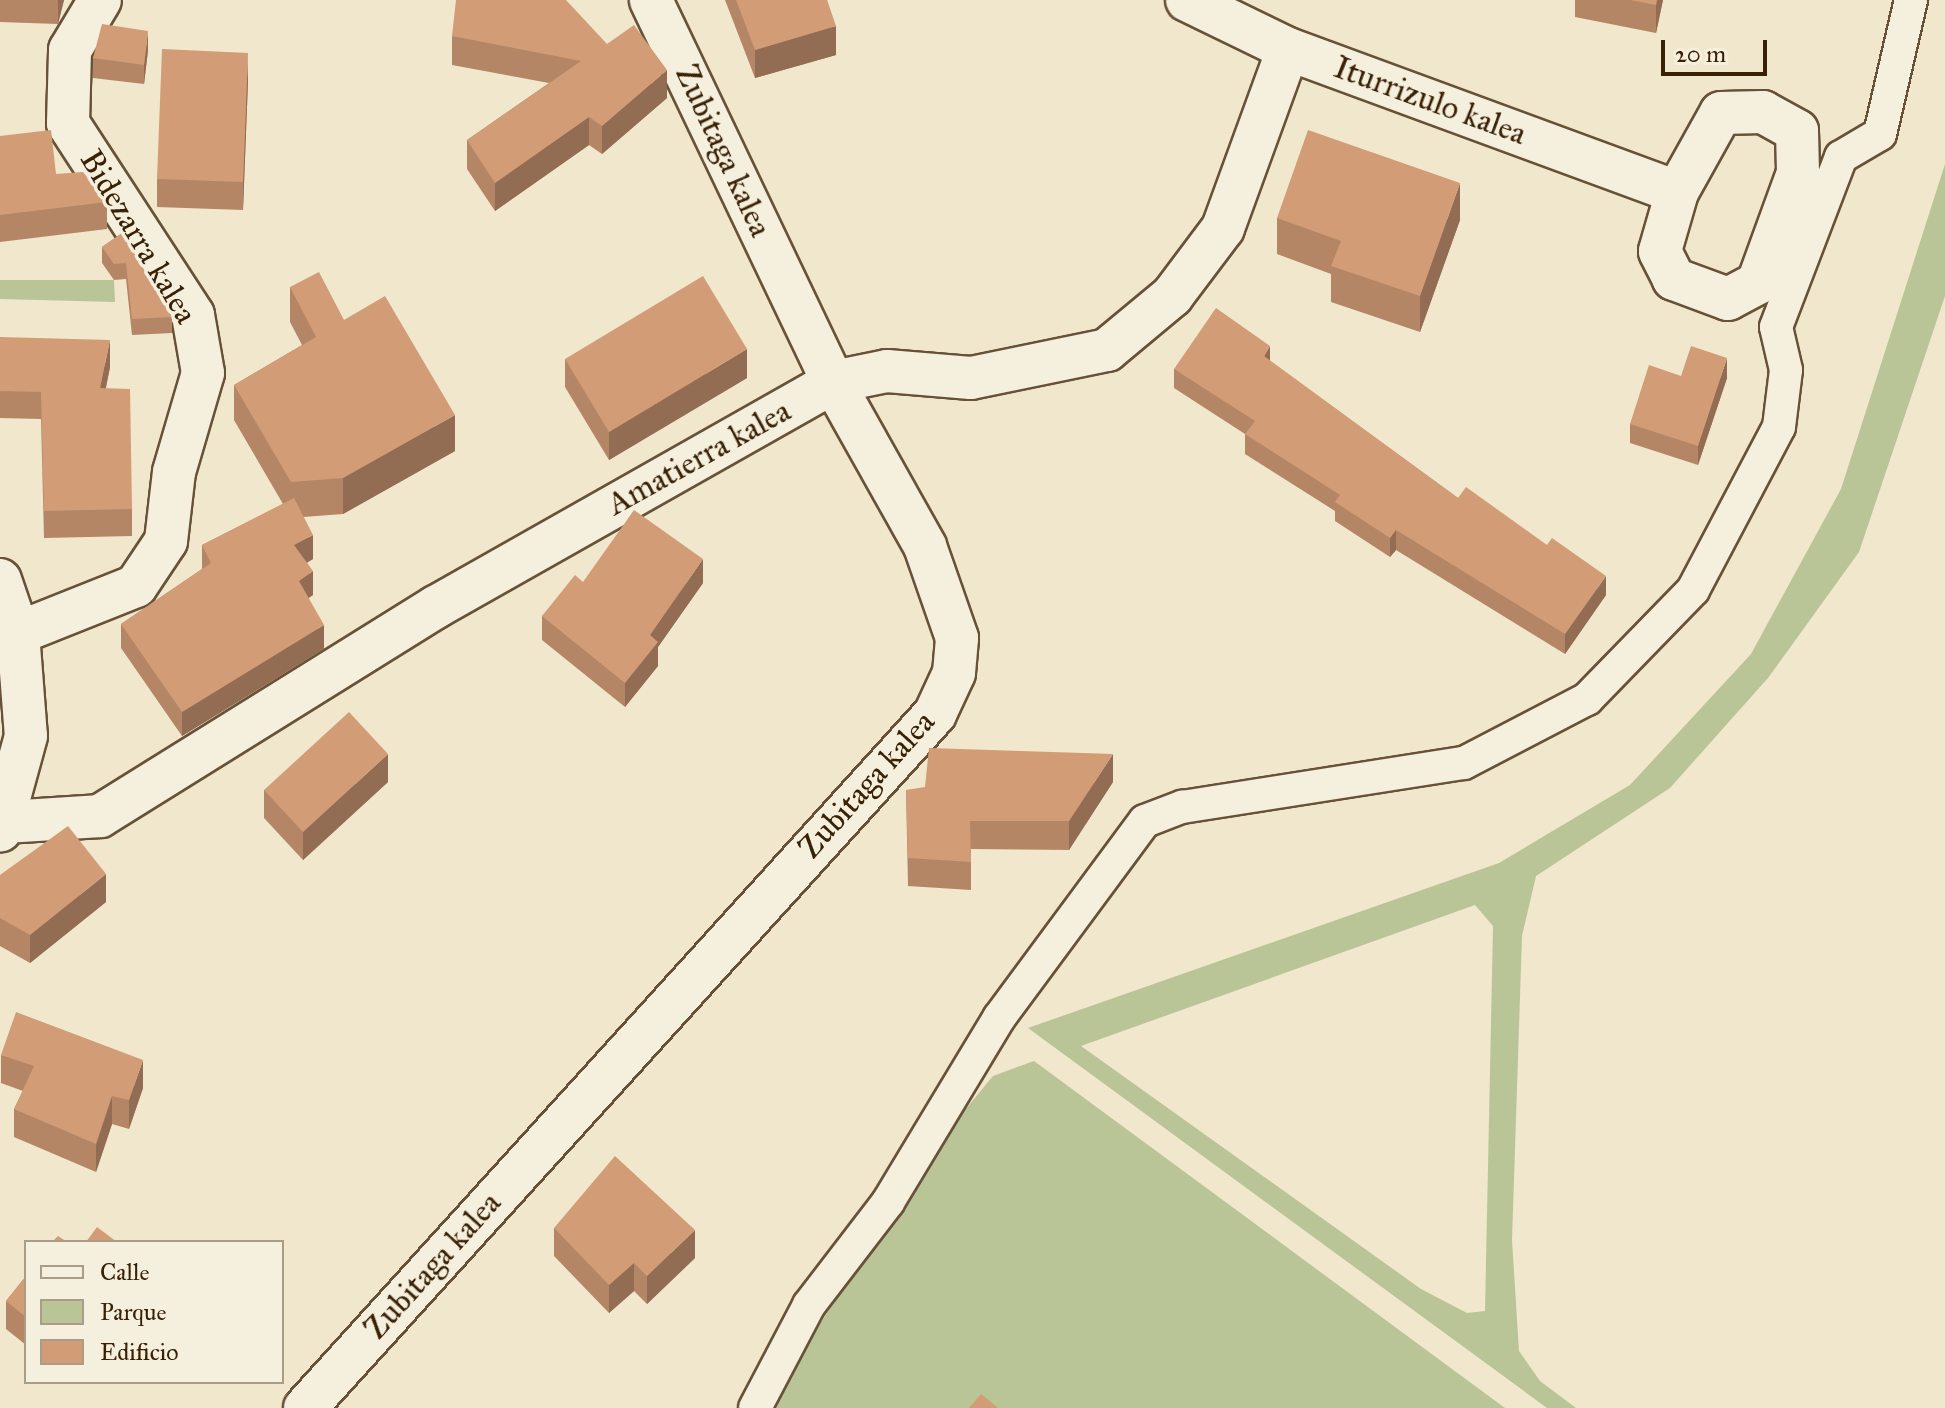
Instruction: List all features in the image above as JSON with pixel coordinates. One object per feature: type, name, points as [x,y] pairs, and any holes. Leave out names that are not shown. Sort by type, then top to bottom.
[{"type":"street","name":"Bidezarra kalea","points":[[18,633],[136,586],[166,541],[174,472],[203,373],[193,315],[68,123],[70,50],[100,0]]},
{"type":"street","name":"Zubitaga kalea","points":[[305,1408],[935,714],[954,673],[957,638],[925,546],[833,382],[651,0]]},
{"type":"street","name":"Iturrizulo kalea","points":[[1187,0],[1288,49],[1677,192]]},
{"type":"street","points":[[755,1408],[809,1305],[888,1202],[999,1018],[1145,821],[1182,807],[1464,763],[1587,699],[1693,590],[1779,427],[1786,370],[1776,327],[1841,157],[1880,134],[1911,0]]},
{"type":"street","name":"Amatierra kalea","points":[[3,826],[100,816],[436,607],[833,382],[887,371],[971,378],[1107,350],[1172,296],[1223,228],[1288,49]]},
{"type":"street","points":[[0,580],[18,633],[26,736],[3,826]]},
{"type":"green space","points":[[1945,164],[1945,296],[1859,552],[1768,678],[1670,788],[1536,876],[1522,936],[1512,1240],[1519,1351],[1540,1381],[1576,1408],[1547,1408],[1028,1028],[1499,863],[1630,785],[1751,654],[1841,489]],"holes":[[[1475,905],[1493,926],[1485,1311],[1467,1313],[1421,1289],[1081,1046]]]},
{"type":"green space","points":[[0,280],[114,280],[115,302],[0,299]]},
{"type":"green space","points":[[1034,1061],[1505,1408],[766,1408],[927,1156],[993,1076]]},
{"type":"building","points":[[456,0],[566,0],[607,44],[634,25],[667,70],[602,126],[589,117],[495,183],[467,140],[581,61],[452,36]]},
{"type":"building","points":[[736,0],[827,0],[836,26],[755,50]]},
{"type":"building","points":[[1630,0],[1657,0],[1656,5]]},
{"type":"building","points":[[102,24],[148,31],[144,65],[93,58]]},
{"type":"building","points":[[162,49],[248,53],[243,182],[157,179]]},
{"type":"building","points":[[51,130],[56,174],[83,172],[107,202],[0,215],[0,136]]},
{"type":"building","points":[[1308,130],[1460,183],[1420,296],[1331,266],[1341,241],[1277,218]]},
{"type":"building","points":[[122,233],[172,317],[132,319],[126,263],[114,264],[102,247]]},
{"type":"building","points":[[319,272],[344,320],[385,296],[455,415],[343,478],[291,482],[234,385],[316,337],[290,287]]},
{"type":"building","points":[[703,276],[747,349],[609,432],[565,359]]},
{"type":"building","points":[[1216,308],[1270,346],[1264,356],[1458,498],[1466,487],[1547,545],[1552,538],[1606,576],[1565,634],[1396,530],[1390,538],[1335,502],[1340,495],[1245,434],[1255,421],[1174,369]]},
{"type":"building","points":[[0,337],[110,340],[100,388],[130,389],[132,509],[44,511],[41,392],[0,391]]},
{"type":"building","points":[[1691,346],[1727,358],[1698,446],[1630,424],[1649,365],[1681,376]]},
{"type":"building","points":[[294,498],[313,535],[294,545],[313,571],[299,581],[324,625],[182,712],[121,624],[211,563],[202,545]]},
{"type":"building","points":[[634,510],[703,559],[650,635],[658,642],[625,683],[542,616],[575,575],[583,582]]},
{"type":"building","points":[[349,712],[388,754],[303,832],[264,790]]},
{"type":"building","points":[[929,748],[1113,754],[1069,821],[970,821],[971,862],[908,858],[906,790],[925,787]]},
{"type":"building","points":[[68,826],[106,874],[30,935],[0,918],[0,875]]},
{"type":"building","points":[[16,1012],[143,1060],[129,1100],[112,1096],[96,1144],[14,1109],[34,1066],[1,1055]]},
{"type":"building","points":[[615,1156],[695,1230],[647,1276],[634,1263],[609,1285],[554,1228]]},
{"type":"building","points":[[97,1227],[114,1240],[87,1240]]},
{"type":"building","points":[[24,1278],[24,1315],[6,1301]]},
{"type":"building","points":[[981,1394],[998,1408],[969,1408]]}]
